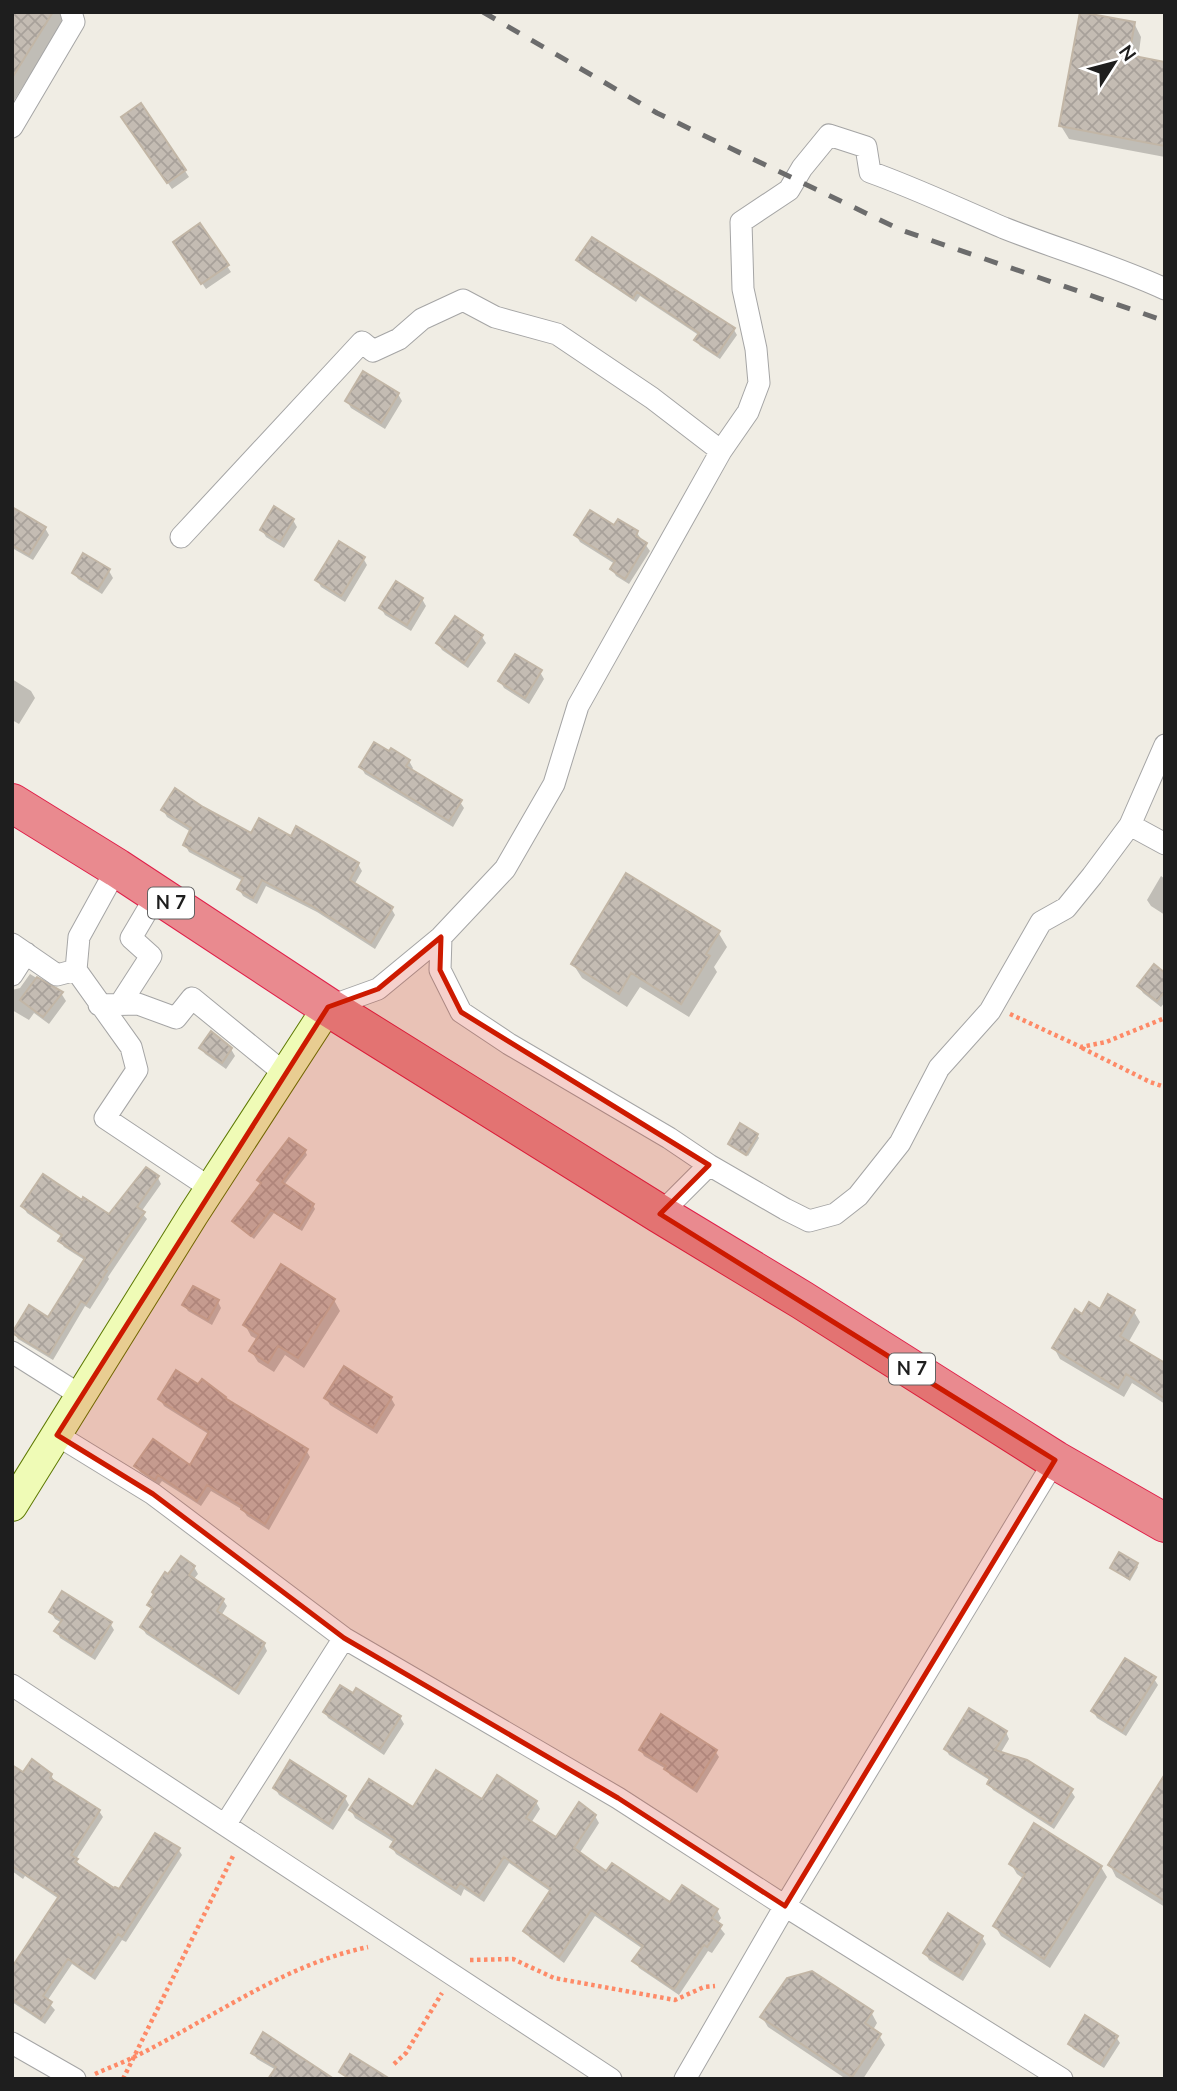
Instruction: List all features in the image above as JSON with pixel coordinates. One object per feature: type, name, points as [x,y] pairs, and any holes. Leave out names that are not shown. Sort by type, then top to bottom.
[{"type":"highway","name":"N 7","points":[[12,803],[117,868],[328,1007],[1055,1460],[1165,1523]]},
{"type":"main road","points":[[12,1506],[210,1188],[328,1007]]},
{"type":"street","points":[[12,127],[75,22],[71,12]]},
{"type":"street","points":[[328,1007],[378,989],[441,937],[505,869],[554,783],[578,706],[720,451],[748,412],[759,383],[756,349],[743,289],[741,222],[789,190],[802,167],[829,135],[866,148],[870,172],[1165,289]]},
{"type":"street","points":[[181,537],[362,342],[373,351],[399,338],[422,319],[463,300],[495,317],[556,334],[652,398],[720,451]]},
{"type":"street","points":[[441,937],[440,970],[461,1012],[709,1165],[809,1221],[835,1214],[858,1196],[900,1143],[939,1068],[990,1011],[1041,922],[1066,908],[1130,825],[1165,745]]},
{"type":"street","points":[[1130,825],[1165,844]]},
{"type":"street","points":[[76,970],[79,937],[117,868]]},
{"type":"street","points":[[110,1004],[151,956],[131,938],[157,894]]},
{"type":"street","points":[[12,975],[19,949],[57,975],[76,970]]},
{"type":"street","points":[[76,970],[110,1004],[131,1047],[138,1070],[105,1118],[210,1188]]},
{"type":"street","points":[[110,1004],[138,1004],[176,1018],[192,998],[284,1073]]},
{"type":"street","points":[[660,1214],[709,1165]]},
{"type":"street","points":[[12,1352],[80,1395]]},
{"type":"street","points":[[57,1435],[153,1494],[344,1637],[618,1798],[1034,2072],[1062,2079]]},
{"type":"street","points":[[685,2079],[785,1906],[1055,1460]]},
{"type":"street","points":[[234,1831],[344,1637]]},
{"type":"street","points":[[12,1685],[611,2079]]},
{"type":"street","points":[[12,2043],[84,2077]]},
{"type":"path","points":[[985,1016],[1013,1014],[1165,1087]]},
{"type":"path","points":[[1082,1047],[1106,1042],[1165,1018]]},
{"type":"path","points":[[122,2079],[234,1831]]},
{"type":"path","points":[[84,2077],[134,2057],[301,1967],[350,1951],[400,1940]]},
{"type":"path","points":[[394,2064],[406,2053],[445,1970],[471,1960],[513,1959],[554,1978],[675,2000],[704,1987],[740,1984]]},
{"type":"highlighted area","points":[[441,937],[440,970],[461,1012],[709,1165],[660,1214],[1055,1460],[785,1906],[618,1798],[344,1638],[153,1494],[57,1435],[328,1007],[378,989]]},
{"type":"building","points":[[12,12],[53,12],[12,78]]},
{"type":"building","points":[[1080,12],[1135,22],[1129,55],[1165,62],[1165,146],[1059,126]]},
{"type":"building","points":[[141,103],[186,170],[167,183],[121,117]]},
{"type":"building","points":[[200,223],[229,265],[201,284],[173,242]]},
{"type":"building","points":[[592,237],[735,328],[717,355],[694,340],[699,333],[637,292],[633,298],[576,260]]},
{"type":"building","points":[[363,371],[399,393],[381,423],[345,401]]},
{"type":"building","points":[[274,506],[294,519],[280,542],[260,530]]},
{"type":"building","points":[[12,507],[46,527],[29,555],[12,545]]},
{"type":"building","points":[[590,510],[614,525],[618,519],[638,531],[636,536],[647,543],[625,579],[610,569],[615,561],[574,535]]},
{"type":"building","points":[[339,541],[365,557],[341,596],[315,580]]},
{"type":"building","points":[[83,553],[110,569],[98,589],[72,573]]},
{"type":"building","points":[[396,581],[423,598],[407,625],[379,608]]},
{"type":"building","points":[[455,616],[483,635],[464,663],[436,643]]},
{"type":"building","points":[[515,654],[542,670],[525,698],[498,681]]},
{"type":"building","points":[[374,742],[389,751],[391,748],[410,760],[406,766],[462,800],[449,821],[359,767]]},
{"type":"building","points":[[175,788],[251,833],[259,818],[291,836],[296,826],[359,863],[350,880],[393,907],[371,943],[312,906],[262,880],[253,898],[237,889],[243,878],[183,845],[191,828],[161,810]]},
{"type":"building","points":[[626,873],[720,931],[706,954],[710,956],[681,1004],[631,973],[619,994],[571,964]]},
{"type":"building","points":[[1154,964],[1165,973],[1165,991],[1157,1001],[1137,986]]},
{"type":"building","points":[[37,977],[63,992],[43,1017],[20,1000]]},
{"type":"building","points":[[211,1031],[232,1048],[222,1063],[199,1048]]},
{"type":"building","points":[[740,1123],[758,1134],[746,1155],[728,1144]]},
{"type":"building","points":[[289,1138],[306,1150],[282,1182],[314,1204],[299,1228],[271,1210],[251,1236],[232,1221],[261,1183],[257,1180]]},
{"type":"building","points":[[146,1167],[159,1176],[137,1207],[145,1212],[105,1270],[107,1271],[86,1304],[81,1301],[49,1355],[12,1333],[29,1305],[48,1317],[85,1258],[58,1241],[62,1235],[21,1206],[43,1174],[109,1214]]},
{"type":"building","points":[[281,1264],[335,1299],[298,1358],[278,1346],[268,1363],[249,1351],[259,1335],[243,1325]]},
{"type":"building","points":[[193,1286],[219,1300],[208,1320],[182,1305]]},
{"type":"building","points":[[1108,1294],[1135,1310],[1120,1336],[1165,1363],[1165,1399],[1126,1374],[1118,1388],[1052,1348],[1075,1309],[1082,1314],[1089,1302],[1100,1309]]},
{"type":"building","points":[[344,1366],[392,1397],[373,1428],[324,1398]]},
{"type":"building","points":[[176,1370],[198,1384],[202,1379],[225,1398],[308,1449],[265,1524],[241,1509],[242,1506],[207,1485],[197,1501],[158,1475],[155,1480],[134,1466],[153,1439],[190,1465],[209,1432],[158,1399]]},
{"type":"building","points":[[1119,1552],[1138,1563],[1129,1579],[1110,1568]]},
{"type":"building","points":[[181,1556],[195,1566],[189,1575],[224,1599],[217,1611],[265,1643],[235,1690],[140,1627],[152,1608],[147,1605],[154,1594],[152,1592],[165,1572],[168,1574]]},
{"type":"building","points":[[62,1591],[112,1622],[91,1655],[54,1631],[62,1620],[49,1612]]},
{"type":"building","points":[[1125,1658],[1156,1677],[1122,1731],[1091,1711]]},
{"type":"building","points":[[340,1685],[353,1693],[356,1688],[401,1716],[380,1749],[323,1712]]},
{"type":"building","points":[[969,1708],[1007,1731],[995,1750],[1027,1760],[1073,1789],[1051,1824],[987,1784],[990,1778],[944,1749]]},
{"type":"building","points":[[661,1714],[717,1750],[693,1788],[664,1769],[666,1766],[639,1750]]},
{"type":"building","points":[[32,1759],[52,1774],[50,1778],[100,1810],[71,1855],[78,1859],[75,1862],[114,1888],[119,1889],[155,1833],[180,1848],[122,1937],[118,1934],[91,1975],[68,1959],[43,1996],[52,2002],[41,2019],[12,1999],[12,1967],[59,1896],[12,1866],[12,1765],[23,1772]]},
{"type":"building","points":[[290,1760],[346,1796],[329,1824],[273,1788]]},
{"type":"building","points":[[436,1770],[482,1799],[497,1775],[537,1801],[526,1818],[556,1837],[579,1802],[596,1815],[574,1848],[606,1871],[612,1863],[670,1902],[682,1885],[718,1909],[712,1918],[722,1925],[707,1947],[704,1945],[674,1989],[632,1961],[643,1946],[591,1910],[559,1957],[523,1931],[551,1889],[504,1857],[479,1896],[460,1883],[456,1889],[390,1847],[395,1839],[349,1810],[369,1779],[413,1807]]},
{"type":"building","points":[[1165,1774],[1165,1901],[1108,1865]]},
{"type":"building","points":[[1034,1823],[1102,1866],[1044,1959],[993,1926],[1025,1874],[1009,1864]]},
{"type":"building","points":[[948,1913],[983,1936],[959,1976],[923,1953]]},
{"type":"building","points":[[812,1971],[873,2011],[865,2023],[881,2034],[852,2077],[760,2017],[787,1978]]},
{"type":"building","points":[[1085,2015],[1118,2036],[1100,2064],[1068,2044]]},
{"type":"building","points":[[263,2032],[334,2079],[268,2079],[276,2067],[251,2053]]},
{"type":"building","points":[[350,2054],[390,2079],[350,2079],[339,2072]]},
{"type":"railway","points":[[483,12],[657,113],[901,230],[1165,321]]}]
